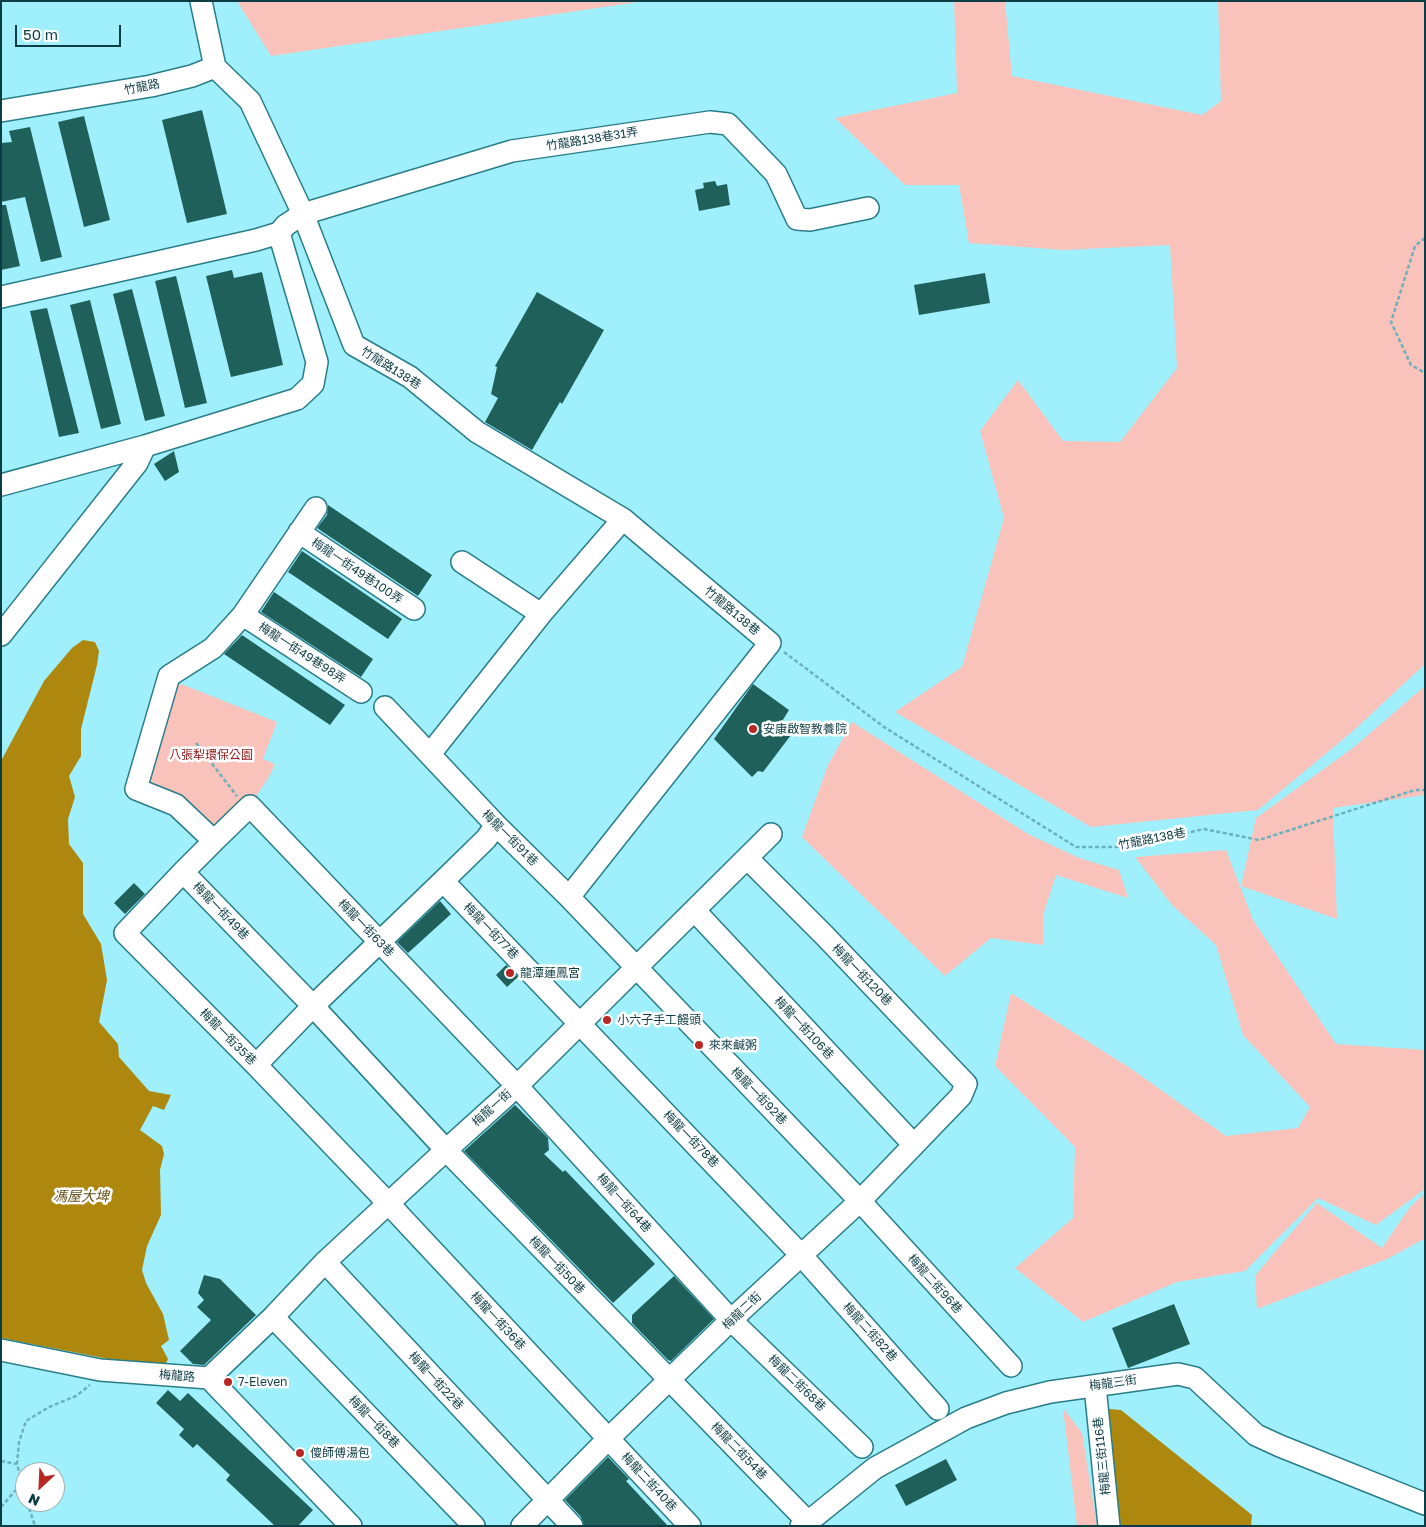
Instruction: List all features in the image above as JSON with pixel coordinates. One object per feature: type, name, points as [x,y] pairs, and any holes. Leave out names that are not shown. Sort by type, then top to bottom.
[{"type":"street","points":[[201,1],[215,67]]},
{"type":"street","name":"竹龍路","points":[[1,111],[152,86],[192,76],[215,67]]},
{"type":"street","name":"竹龍路138巷","points":[[215,67],[250,101],[303,214],[354,345],[410,377],[477,432],[623,519],[770,643]]},
{"type":"street","name":"竹龍路138巷31弄","points":[[279,233],[286,225],[303,214],[512,151],[710,122],[728,124],[776,174],[797,219],[810,220],[868,208]]},
{"type":"street","points":[[1,297],[256,240],[279,233],[317,362],[314,384],[297,399],[145,446],[1,485]]},
{"type":"street","points":[[1,635],[137,463],[145,446]]},
{"type":"street","points":[[246,809],[214,841],[176,805],[136,790],[169,676],[213,648],[242,615],[316,508]]},
{"type":"street","points":[[430,754],[541,614],[623,519]]},
{"type":"street","name":"梅龍一街49巷100弄","points":[[300,532],[414,610]]},
{"type":"street","points":[[462,562],[541,614]]},
{"type":"street","name":"梅龍一街49巷98弄","points":[[242,615],[361,692]]},
{"type":"street","points":[[568,896],[770,643]]},
{"type":"street","name":"梅龍一街91巷","points":[[384,707],[637,969]]},
{"type":"street","name":"梅龍一街63巷","points":[[246,809],[250,806],[517,1086]]},
{"type":"street","points":[[256,1065],[313,1006],[486,838],[496,825]]},
{"type":"street","name":"梅龍一街","points":[[209,1378],[273,1317],[325,1262],[517,1086],[771,834]]},
{"type":"street","name":"梅龍一街49巷","points":[[214,841],[183,872],[313,1006],[446,1150]]},
{"type":"street","name":"梅龍一街120巷","points":[[748,858],[966,1084],[961,1096]]},
{"type":"street","name":"梅龍一街35巷","points":[[183,872],[125,933],[256,1065],[388,1203]]},
{"type":"street","name":"梅龍一街77巷","points":[[443,881],[581,1024]]},
{"type":"street","name":"梅龍一街106巷","points":[[695,911],[914,1145]]},
{"type":"street","name":"梅龍一街92巷","points":[[637,969],[860,1201]]},
{"type":"street","name":"梅龍一街78巷","points":[[581,1024],[801,1255]]},
{"type":"street","name":"梅龍一街64巷","points":[[517,1086],[732,1320]]},
{"type":"street","name":"梅龍二街","points":[[522,1526],[547,1499],[669,1380],[860,1201],[961,1096]]},
{"type":"street","name":"梅龍一街50巷","points":[[446,1150],[669,1380]]},
{"type":"street","name":"梅龍二街96巷","points":[[860,1201],[1011,1366]]},
{"type":"street","name":"梅龍一街36巷","points":[[388,1203],[608,1439]]},
{"type":"street","name":"梅龍二街82巷","points":[[801,1255],[938,1409]]},
{"type":"street","name":"梅龍一街22巷","points":[[325,1262],[572,1526]]},
{"type":"street","name":"梅龍一街8巷","points":[[273,1317],[474,1526]]},
{"type":"street","name":"梅龍二街68巷","points":[[732,1320],[862,1447]]},
{"type":"street","name":"梅龍路","points":[[1,1350],[100,1370],[209,1378],[351,1526]]},
{"type":"street","name":"梅龍三街","points":[[805,1524],[875,1468],[966,1418],[1006,1402],[1050,1392],[1178,1374],[1194,1378],[1256,1435],[1425,1504]]},
{"type":"street","name":"梅龍二街54巷","points":[[669,1380],[805,1524]]},
{"type":"street","name":"梅龍三街116巷","points":[[1095,1386],[1109,1526]]},
{"type":"street","name":"梅龍二街40巷","points":[[608,1439],[690,1526]]},
{"type":"path","points":[[1425,238],[1415,246],[1391,322],[1411,365],[1425,373]]},
{"type":"path","name":"竹龍路138巷","points":[[770,643],[884,727],[1076,847],[1124,847],[1204,829],[1259,840],[1414,790],[1425,790]]},
{"type":"path","points":[[196,743],[246,809]]},
{"type":"path","points":[[17,1462],[19,1442],[26,1421],[49,1407],[76,1396],[93,1383],[100,1370]]},
{"type":"path","points":[[1,1461],[15,1464]]},
{"type":"path","points":[[1,1507],[15,1491]]},
{"type":"path","points":[[30,1512],[35,1526]]},
{"type":"green space","points":[[237,1],[645,1],[271,56]]},
{"type":"green space","points":[[954,1],[1005,1],[1012,76],[1202,115],[1221,101],[1218,1],[1425,1],[1425,664],[1353,731],[1258,810],[1091,827],[895,712],[962,667],[1004,518],[980,431],[1018,380],[1063,441],[1120,442],[1177,368],[1170,245],[1064,250],[969,243],[959,185],[905,185],[835,118],[957,93]]},
{"type":"green space","name":"八張犁環保公園","points":[[176,682],[277,722],[263,759],[275,764],[270,775],[253,801],[214,832],[145,787]]},
{"type":"green space","points":[[1425,686],[1425,795],[1333,808],[1337,919],[1241,886],[1256,818],[1354,747]]},
{"type":"green space","points":[[852,722],[1028,834],[1079,858],[1119,870],[1128,898],[1056,875],[1043,915],[1043,945],[991,938],[945,976],[802,837],[828,765]]},
{"type":"green space","points":[[1226,850],[1253,920],[1336,1044],[1425,1050],[1425,1189],[1376,1225],[1318,1198],[1245,1271],[1177,1282],[1083,1322],[1015,1268],[1073,1218],[1075,1147],[995,1066],[1011,993],[1130,1068],[1226,1136],[1298,1128],[1310,1107],[1243,1035],[1216,945],[1172,905],[1135,857]]},
{"type":"green space","points":[[1425,1193],[1424,1239],[1387,1259],[1257,1309],[1255,1276],[1317,1203],[1382,1248],[1410,1207]]},
{"type":"green space","points":[[1063,1408],[1082,1433],[1097,1526],[1077,1526]]},
{"type":"water","name":"馮屋大埤","points":[[83,640],[95,642],[99,651],[81,729],[81,756],[69,776],[75,797],[68,819],[69,844],[83,863],[83,914],[101,944],[107,980],[99,1022],[118,1044],[119,1057],[149,1091],[171,1095],[164,1110],[153,1106],[140,1130],[162,1146],[164,1154],[160,1170],[161,1215],[147,1246],[142,1270],[146,1283],[163,1314],[169,1340],[161,1346],[168,1359],[166,1363],[144,1366],[1,1338],[1,761],[44,681],[72,648]]},
{"type":"water","points":[[1109,1409],[1121,1410],[1252,1515],[1251,1526],[1117,1526],[1102,1415]]},
{"type":"building","points":[[202,110],[227,214],[187,223],[162,120]]},
{"type":"building","points":[[84,116],[110,220],[84,227],[58,122]]},
{"type":"building","points":[[30,127],[62,257],[41,262],[25,197],[1,202],[1,143],[12,142],[9,131]]},
{"type":"building","points":[[715,181],[717,186],[727,184],[730,205],[699,211],[695,190],[704,188],[703,183]]},
{"type":"building","points":[[1,205],[6,205],[20,266],[1,270]]},
{"type":"building","points":[[232,270],[234,278],[262,272],[283,365],[231,377],[206,276]]},
{"type":"building","points":[[985,273],[990,303],[919,315],[914,285]]},
{"type":"building","points":[[176,276],[207,403],[185,408],[155,281]]},
{"type":"building","points":[[132,289],[165,416],[145,421],[113,294]]},
{"type":"building","points":[[537,292],[604,330],[562,404],[560,402],[532,450],[485,422],[498,398],[491,394],[497,367],[495,366]]},
{"type":"building","points":[[90,300],[121,424],[101,429],[70,305]]},
{"type":"building","points":[[47,308],[79,433],[59,437],[30,311]]},
{"type":"building","points":[[174,451],[179,472],[165,481],[154,464]]},
{"type":"building","points":[[328,505],[432,575],[418,596],[317,528],[327,515]]},
{"type":"building","points":[[302,551],[402,619],[388,639],[288,572]]},
{"type":"building","points":[[274,592],[373,659],[361,677],[261,612]]},
{"type":"building","points":[[242,635],[345,705],[330,725],[224,654]]},
{"type":"building","name":"安康啟智教養院","points":[[753,684],[789,710],[781,723],[791,735],[763,772],[758,771],[752,777],[714,739]]},
{"type":"building","points":[[134,883],[145,894],[125,914],[114,903]]},
{"type":"building","points":[[440,901],[451,914],[408,953],[397,942]]},
{"type":"building","name":"龍潭蓮鳳宮","points":[[506,965],[518,977],[507,987],[496,975]]},
{"type":"building","points":[[515,1105],[548,1138],[549,1150],[544,1154],[563,1172],[565,1170],[655,1264],[613,1303],[464,1151]]},
{"type":"building","points":[[204,1275],[220,1279],[256,1315],[204,1365],[193,1364],[180,1351],[211,1320],[197,1307],[204,1300],[198,1293]]},
{"type":"building","points":[[674,1276],[714,1319],[671,1361],[632,1323],[632,1315]]},
{"type":"building","points":[[1174,1304],[1190,1344],[1128,1368],[1112,1328]]},
{"type":"building","points":[[168,1390],[180,1401],[188,1393],[313,1510],[298,1526],[275,1526],[226,1480],[230,1475],[197,1444],[193,1448],[179,1435],[184,1429],[156,1403]]},
{"type":"building","points":[[608,1457],[629,1479],[626,1481],[668,1526],[584,1526],[581,1517],[565,1500]]},
{"type":"building","points":[[946,1459],[957,1480],[906,1506],[895,1485]]},
{"type":"place","name":"安康啟智教養院","points":[[753,729]]},
{"type":"place","name":"龍潭蓮鳳宮","points":[[510,973]]},
{"type":"place","name":"小六子手工饅頭","points":[[607,1020]]},
{"type":"place","name":"來來鹹粥","points":[[699,1045]]},
{"type":"place","name":"7-Eleven","points":[[228,1382]]},
{"type":"place","name":"傻師傅湯包","points":[[300,1453]]}]
